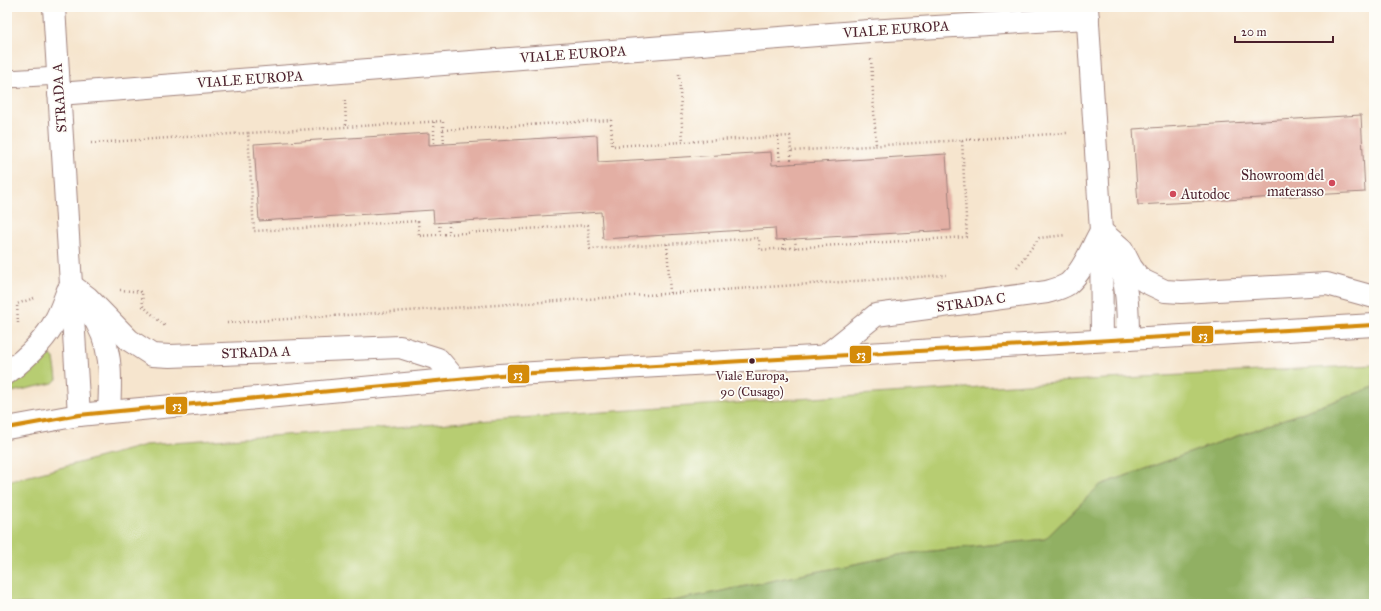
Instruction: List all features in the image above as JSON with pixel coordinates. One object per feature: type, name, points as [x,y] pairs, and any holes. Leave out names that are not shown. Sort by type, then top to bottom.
[{"type":"street","name":"STRADA A","points":[[54,7],[79,415]]},
{"type":"street","name":"VIALE EUROPA","points":[[58,85],[677,46],[1088,12]]},
{"type":"street","points":[[1088,12],[1101,232],[1102,340]]},
{"type":"street","points":[[1101,232],[1122,249],[1137,275],[1144,281],[1164,291],[1181,292],[1327,284],[1374,297]]},
{"type":"street","points":[[1101,232],[1118,260],[1128,308],[1128,339]]},
{"type":"street","name":"STRADA C","points":[[825,356],[876,315],[1057,290],[1067,284],[1076,274],[1101,232]]},
{"type":"street","name":"STRADA A","points":[[7,373],[48,333],[56,319],[70,285]]},
{"type":"street","name":"STRADA A","points":[[70,285],[87,297],[129,340],[152,355],[170,356],[400,347],[438,359],[456,380]]},
{"type":"street","points":[[70,285],[94,318],[106,340],[111,373],[109,412]]},
{"type":"street","points":[[7,428],[79,415],[508,375],[1374,325]]},
{"type":"lane","points":[[7,78],[58,85]]},
{"type":"path","points":[[869,31],[876,145]]},
{"type":"path","points":[[677,46],[683,142]]},
{"type":"path","points":[[443,130],[611,120],[612,146],[790,136],[791,164]]},
{"type":"path","points":[[62,145],[443,121],[444,144]]},
{"type":"path","points":[[434,122],[434,144]]},
{"type":"path","points":[[791,151],[1094,131]]},
{"type":"path","points":[[248,133],[254,231],[418,221],[419,236],[588,225],[590,249],[759,238],[760,250],[967,237],[962,140]]},
{"type":"path","points":[[778,136],[780,165]]},
{"type":"path","points":[[439,222],[440,234]]},
{"type":"path","points":[[449,222],[449,234]]},
{"type":"path","points":[[1014,270],[1039,238],[1101,232]]},
{"type":"path","points":[[795,239],[796,248]]},
{"type":"path","points":[[784,240],[784,249]]},
{"type":"path","points":[[667,244],[670,293]]},
{"type":"path","points":[[222,324],[952,274]]},
{"type":"path","points":[[114,290],[142,292],[144,306],[167,327]]},
{"type":"green space","points":[[50,354],[54,358],[57,379],[53,383],[7,393],[7,391]]},
{"type":"green space","points":[[1374,365],[1374,387],[1100,485],[1045,539],[904,554],[658,604],[7,604],[7,482],[146,445],[630,410],[1087,380]]},
{"type":"green space","points":[[1374,387],[1374,604],[658,604],[904,554],[1045,539],[1100,485]]},
{"type":"building","points":[[1361,115],[1365,192],[1138,205],[1133,129]]},
{"type":"building","points":[[429,133],[429,145],[597,135],[598,162],[771,152],[772,165],[946,154],[951,230],[776,240],[775,228],[603,239],[601,212],[434,223],[433,210],[259,221],[254,144]]},
{"type":"transit line","name":"53","points":[[7,428],[79,415],[500,375],[1374,325]]},
{"type":"place","name":"Showroom del materasso","points":[[1332,183]]},
{"type":"place","name":"Autodoc","points":[[1173,194]]},
{"type":"place","name":"Viale Europa, 90 (Cusago)","points":[[752,361]]}]
